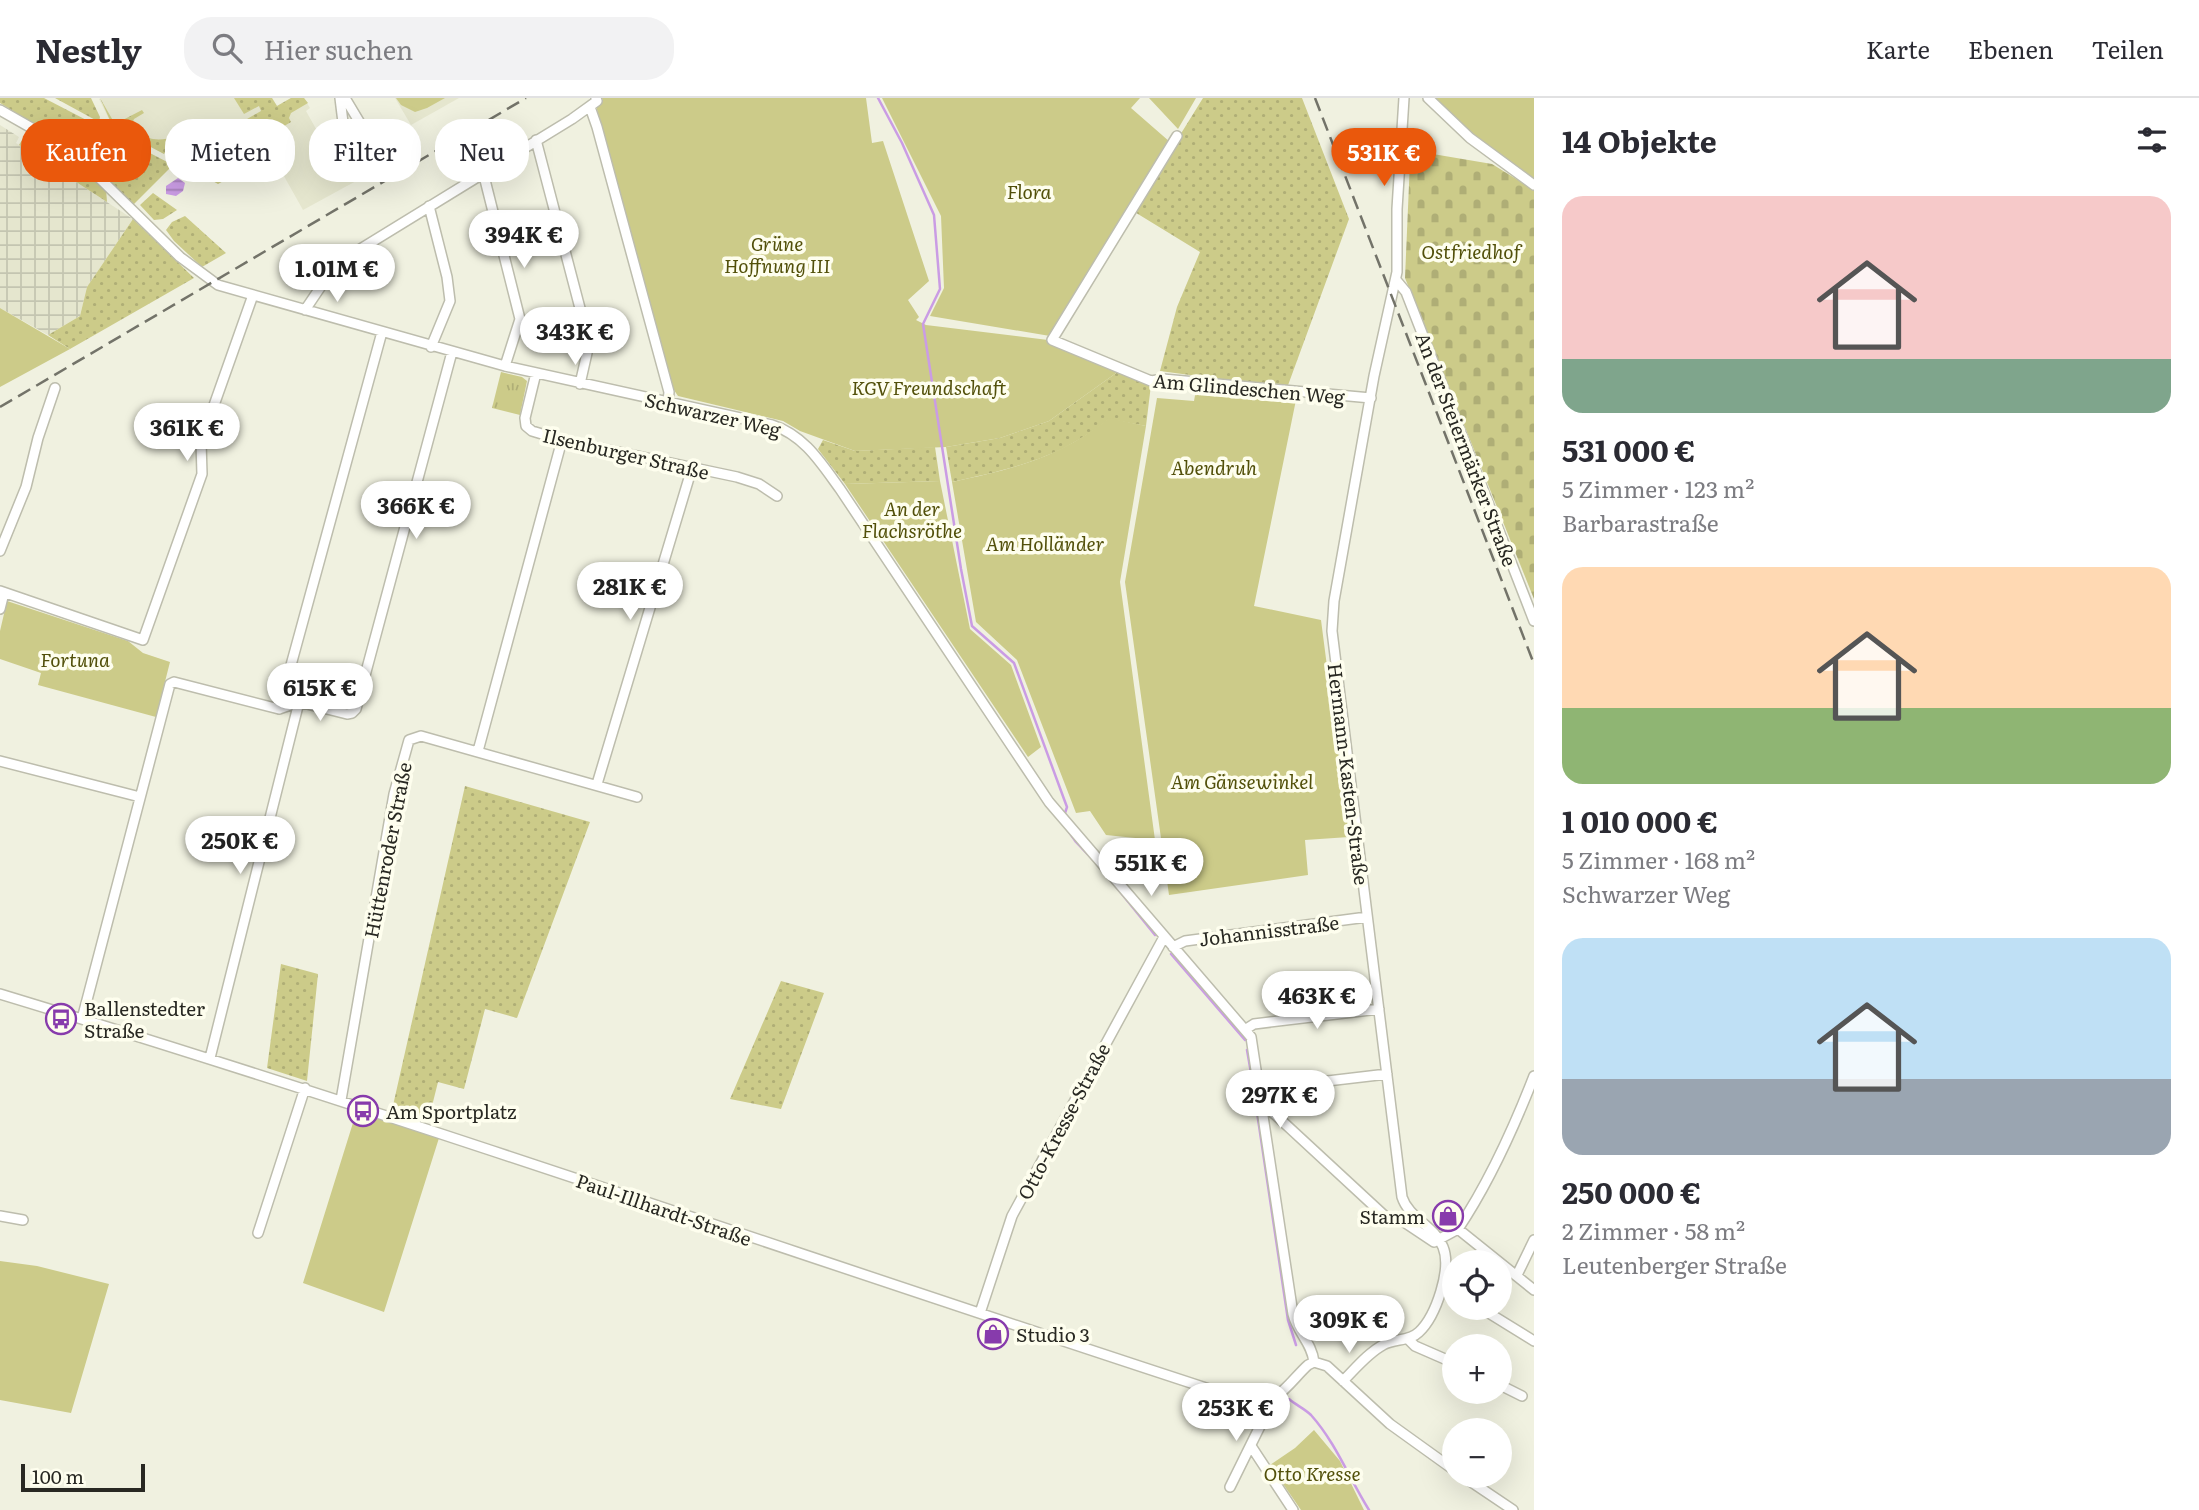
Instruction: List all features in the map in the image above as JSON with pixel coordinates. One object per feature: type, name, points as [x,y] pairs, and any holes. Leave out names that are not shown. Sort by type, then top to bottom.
[{"type":"street","points":[[343,98],[369,138],[369,145],[361,154],[355,154],[346,147],[343,98]]},
{"type":"street","points":[[529,144],[590,107],[597,101],[596,98]]},
{"type":"street","name":"Hermann-Kasten-Straße","points":[[1404,98],[1396,280],[1371,398],[1332,621],[1400,1186],[1409,1210]]},
{"type":"street","points":[[1427,98],[1471,138],[1534,186]]},
{"type":"street","points":[[590,107],[666,380],[668,403]]},
{"type":"street","name":"Schwarzer Weg","points":[[0,110],[51,139],[82,161],[180,257],[218,285],[505,366],[772,425],[785,430],[805,444],[840,489],[1056,810],[1164,937]]},
{"type":"street","name":"Am Glindeschen Weg","points":[[1177,136],[1052,340],[1152,381],[1163,379],[1371,398]]},
{"type":"street","points":[[536,140],[587,335],[587,352],[580,384]]},
{"type":"street","points":[[305,310],[337,264],[467,182]]},
{"type":"street","points":[[486,182],[520,319],[505,366]]},
{"type":"street","points":[[429,206],[447,277],[450,301],[431,346]]},
{"type":"street","name":"An der Steiermärker Straße","points":[[1396,280],[1406,292],[1534,621]]},
{"type":"street","points":[[0,609],[2,592],[143,640],[202,474],[201,442],[253,295]]},
{"type":"street","points":[[279,709],[382,332]]},
{"type":"street","points":[[82,1019],[171,683],[279,709],[299,702],[346,714],[356,709],[452,352]]},
{"type":"street","name":"Ilsenburger Straße","points":[[536,373],[525,418],[526,426],[542,435],[737,477],[759,484],[777,496]]},
{"type":"street","points":[[0,551],[26,487],[38,438],[55,388]]},
{"type":"street","points":[[478,751],[562,440]]},
{"type":"street","points":[[597,785],[692,468]]},
{"type":"street","points":[[210,1058],[299,702]]},
{"type":"street","name":"Hüttenroder Straße","points":[[341,1100],[393,802],[407,744],[412,737],[421,736],[478,751],[637,797]]},
{"type":"street","points":[[0,761],[141,797]]},
{"type":"street","name":"Johannisstraße","points":[[1173,947],[1185,941],[1367,917]]},
{"type":"street","points":[[1164,937],[1246,1029],[1253,1045],[1293,1314],[1297,1328],[1311,1347],[1314,1362]]},
{"type":"street","name":"Otto-Kresse-Straße","points":[[979,1313],[1012,1216],[1164,937]]},
{"type":"street","name":"Paul-Illhardt-Straße","points":[[0,994],[305,1088],[1244,1401],[1255,1404],[1265,1402]]},
{"type":"street","points":[[1246,1029],[1254,1024],[1379,1009]]},
{"type":"street","points":[[1259,1089],[1387,1074]]},
{"type":"street","points":[[1259,1089],[1269,1109],[1371,1204],[1388,1219],[1401,1220],[1429,1241],[1440,1240],[1458,1230],[1481,1194],[1534,1076]]},
{"type":"street","points":[[258,1233],[305,1088]]},
{"type":"street","points":[[1401,1220],[1409,1210],[1433,1231],[1443,1250]]},
{"type":"street","points":[[0,1216],[23,1220]]},
{"type":"street","points":[[1458,1230],[1534,1290]]},
{"type":"street","points":[[1517,1275],[1534,1240]]},
{"type":"street","points":[[1343,1381],[1382,1345],[1408,1339],[1419,1332],[1442,1287]]},
{"type":"street","points":[[1501,1320],[1534,1340]]},
{"type":"street","points":[[1408,1339],[1415,1346],[1442,1358]]},
{"type":"street","points":[[1314,1362],[1327,1366],[1390,1424],[1442,1461]]},
{"type":"street","points":[[1230,1487],[1265,1416],[1265,1402],[1280,1393],[1314,1362]]},
{"type":"street","points":[[1512,1391],[1522,1396]]},
{"type":"street","points":[[1251,1446],[1293,1510]]},
{"type":"street","points":[[1480,1488],[1513,1510]]},
{"type":"shaded area","points":[[272,98],[277,106],[291,98],[304,98],[310,108],[306,111],[310,119],[309,182],[354,182],[303,210],[287,182],[295,182],[295,119],[165,119],[164,154],[151,147],[151,119],[109,119],[99,99]]},
{"type":"shaded area","points":[[395,98],[459,98],[421,119],[407,119]]},
{"type":"shaded area","points":[[0,125],[19,137],[16,143],[21,146],[21,182],[76,182],[133,219],[87,287],[80,316],[48,335],[0,308]]},
{"type":"shaded area","points":[[172,182],[185,183],[183,191],[176,196],[166,194],[166,186]]},
{"type":"green space","points":[[0,98],[44,98],[84,119],[26,119],[0,103]]},
{"type":"green space","points":[[55,98],[91,98],[100,117],[94,119]]},
{"type":"green space","points":[[234,98],[272,98],[277,106],[291,98],[304,98],[308,103],[291,113],[290,119],[247,119],[261,111],[259,106],[244,114]]},
{"type":"green space","points":[[396,98],[445,98],[415,112],[401,105]]},
{"type":"green space","name":"Grüne Hoffnung III","points":[[602,98],[866,98],[872,143],[883,141],[929,281],[908,300],[919,317],[916,320],[926,325],[1048,340],[1119,371],[1049,421],[1000,438],[946,447],[855,451],[800,431],[783,421],[678,396],[672,387],[596,106],[603,101]]},
{"type":"green space","name":"Flora","points":[[882,98],[1140,98],[1131,108],[1170,142],[1050,336],[930,316],[944,288],[941,216]]},
{"type":"green space","points":[[1149,98],[1196,98],[1178,129]]},
{"type":"green space","points":[[1203,98],[1302,98],[1349,219],[1287,388],[1160,371],[1177,307],[1200,252],[1133,211]]},
{"type":"green space","points":[[1433,98],[1534,98],[1534,181],[1466,130]]},
{"type":"green space","points":[[142,110],[144,113],[134,119],[125,119]]},
{"type":"green space","points":[[151,138],[165,139],[164,154],[151,147]]},
{"type":"green space","name":"Ostfriedhof","points":[[1427,153],[1492,164],[1534,190],[1534,599],[1405,278],[1410,161]]},
{"type":"green space","points":[[151,154],[165,161],[165,173],[133,205],[110,182],[151,182]]},
{"type":"green space","points":[[76,182],[98,182],[106,189],[107,202]]},
{"type":"green space","points":[[153,193],[177,210],[163,219],[154,220],[140,205]]},
{"type":"green space","points":[[185,216],[226,253],[202,267],[166,230],[172,222]]},
{"type":"green space","points":[[133,219],[194,278],[70,349],[48,335],[80,316],[87,287]]},
{"type":"green space","points":[[0,308],[70,349],[0,387]]},
{"type":"green space","points":[[1119,371],[1151,385],[1146,426],[1109,419],[1072,444],[1053,453],[952,482],[946,447],[1000,438],[1049,421]]},
{"type":"green space","points":[[501,372],[522,377],[527,381],[520,415],[492,408]]},
{"type":"green space","points":[[1197,384],[1297,395],[1254,606],[1321,620],[1349,837],[1305,840],[1308,875],[1169,895],[1125,582],[1157,398],[1194,401]]},
{"type":"green space","name":"Am Holländer","points":[[1109,418],[1146,426],[1120,582],[1155,840],[1106,835],[1090,811],[1076,813],[1017,660],[976,622],[952,482],[996,472],[1053,453]]},
{"type":"green space","points":[[823,440],[855,451],[935,447],[940,481],[845,484],[818,449]]},
{"type":"green space","name":"An der Flachsröthe","points":[[940,481],[970,629],[1011,665],[1041,747],[1028,757],[845,484]]},
{"type":"green space","name":"Fortuna","points":[[7,601],[128,641],[143,653],[170,662],[156,717],[38,685],[41,673],[0,659],[0,631]]},
{"type":"green space","points":[[465,786],[590,822],[517,1018],[485,1009],[464,1089],[438,1082],[428,1122],[392,1110]]},
{"type":"green space","points":[[281,964],[318,974],[307,1081],[267,1068]]},
{"type":"green space","points":[[781,981],[824,993],[781,1109],[730,1099]]},
{"type":"green space","points":[[357,1110],[439,1138],[384,1312],[303,1283]]},
{"type":"green space","points":[[0,1261],[37,1266],[109,1284],[71,1413],[0,1400]]},
{"type":"green space","name":"Otto Kresse","points":[[1314,1430],[1340,1461],[1364,1510],[1301,1510],[1270,1465],[1295,1448]]},
{"type":"waterway","points":[[878,98],[902,143],[934,215],[940,289],[923,324],[972,626],[1014,663],[1067,807],[1064,816]]},
{"type":"waterway","points":[[1062,822],[1093,860]]},
{"type":"waterway","points":[[1113,883],[1155,935]]},
{"type":"waterway","points":[[1171,954],[1245,1040]]},
{"type":"waterway","points":[[1247,1050],[1254,1090]]},
{"type":"waterway","points":[[1255,1099],[1288,1320],[1296,1345]]},
{"type":"waterway","points":[[1289,1399],[1309,1413],[1320,1426],[1369,1510]]},
{"type":"railway","points":[[0,407],[526,98]]},
{"type":"railway","points":[[1315,98],[1534,664]]},
{"type":"place","name":"Ballenstedter Straße","points":[[61,1019]]},
{"type":"place","name":"Am Sportplatz","points":[[363,1111]]},
{"type":"place","name":"Stamm","points":[[1448,1216]]},
{"type":"place","name":"Studio 3","points":[[993,1334]]},
{"type":"park label","name":"KGV Freundschaft","points":[[929,387]]},
{"type":"park label","name":"Abendruh","points":[[1214,467]]},
{"type":"park label","name":"Am Gänsewinkel","points":[[1242,781]]}]
